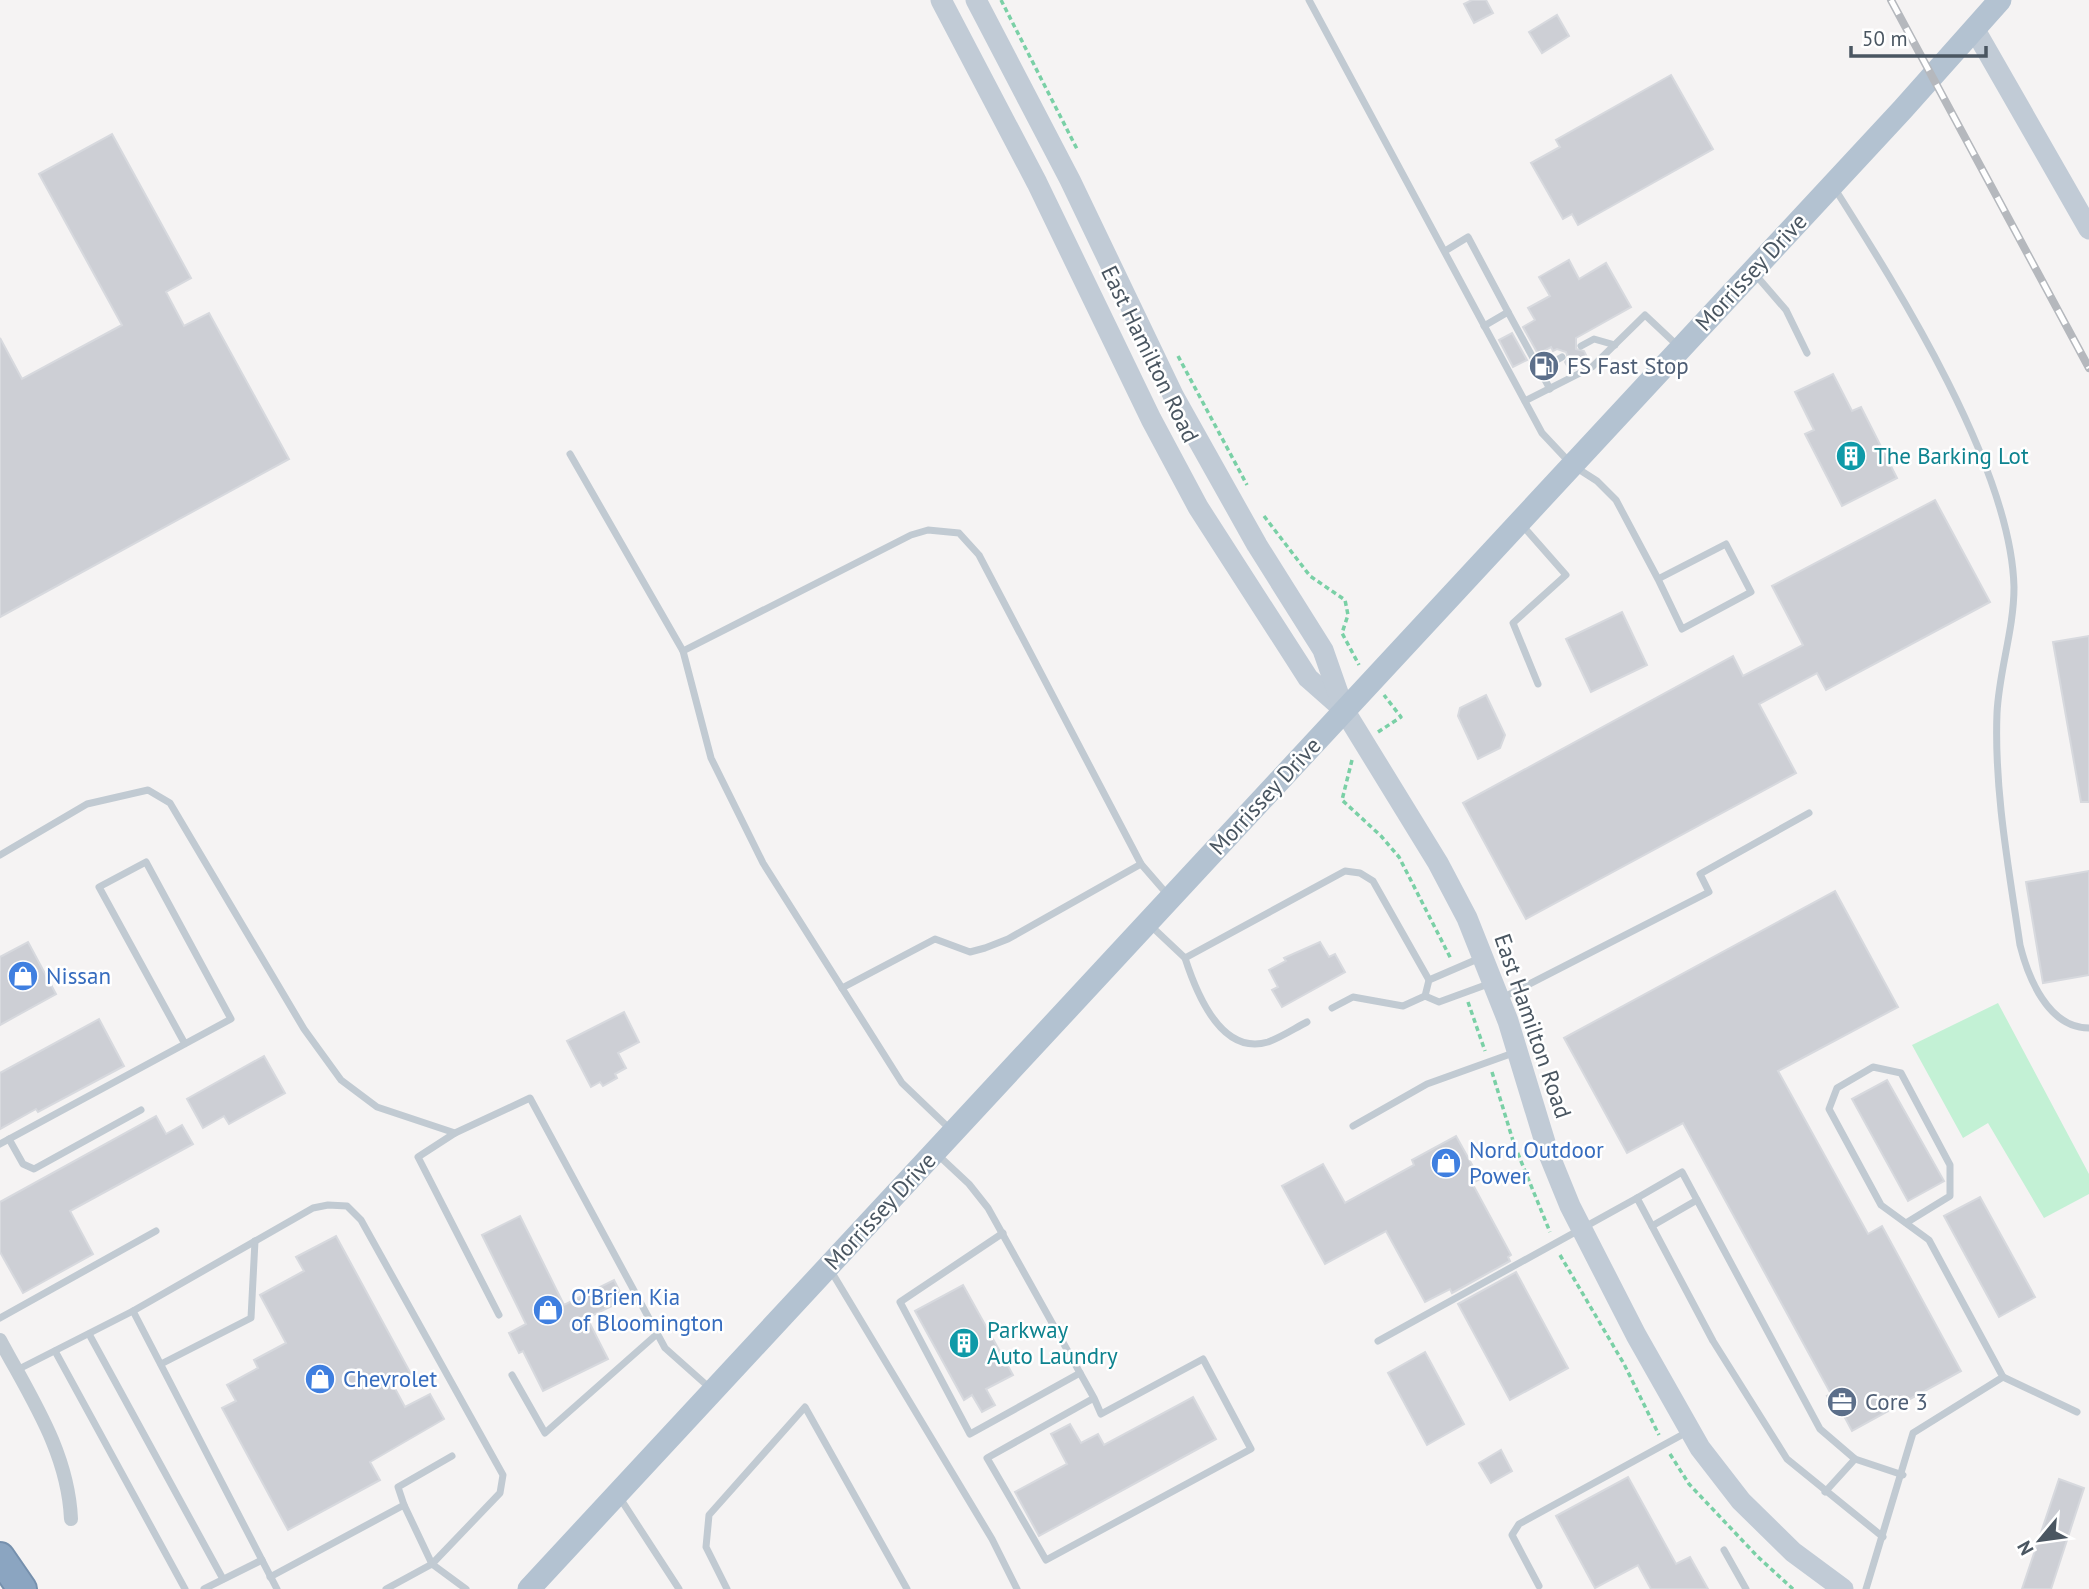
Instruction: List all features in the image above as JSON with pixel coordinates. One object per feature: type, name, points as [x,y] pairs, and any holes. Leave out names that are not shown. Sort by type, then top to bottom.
[{"type":"highway","points":[[0,1557],[22,1589]]},
{"type":"main road","name":"East Hamilton Road","points":[[942,0],[1037,183],[1151,419],[1198,507],[1308,678],[1344,710]]},
{"type":"main road","name":"East Hamilton Road","points":[[976,0],[1070,180],[1174,397],[1257,545],[1322,650],[1344,710],[1438,863],[1484,956],[1548,1152],[1580,1229],[1690,1430],[1714,1468],[1762,1523],[1843,1589]]},
{"type":"main road","name":"Morrissey Drive","points":[[529,1589],[1833,185],[2000,0]]},
{"type":"main road","points":[[1975,30],[2089,229]]},
{"type":"street","points":[[0,1340],[54,1439],[65,1469],[71,1519]]},
{"type":"lane","points":[[1309,0],[1542,433],[1572,465],[1597,481],[1616,500],[1682,629],[1751,592],[1726,544],[1658,579]]},
{"type":"lane","points":[[1833,185],[1889,274],[1957,405],[2000,512],[2014,587],[1997,710],[1997,748],[2020,945],[2028,974],[2042,1000],[2059,1016],[2089,1028]]},
{"type":"lane","points":[[1445,251],[1468,237],[1550,389]]},
{"type":"lane","points":[[1753,271],[1786,310],[1807,353]]},
{"type":"lane","points":[[1484,326],[1508,312]]},
{"type":"lane","points":[[1525,401],[1592,367],[1646,315],[1680,349]]},
{"type":"lane","points":[[1581,346],[1594,339],[1615,345]]},
{"type":"lane","points":[[1540,370],[1562,357]]},
{"type":"lane","points":[[570,454],[683,651],[711,758],[763,863],[902,1083],[953,1132]]},
{"type":"lane","points":[[1519,522],[1566,575],[1513,623],[1538,684]]},
{"type":"lane","points":[[683,651],[911,535],[928,530],[960,533],[979,555],[1141,864],[1171,898]]},
{"type":"lane","points":[[0,855],[87,804],[149,790],[170,803],[304,1029],[341,1080],[377,1107],[455,1133]]},
{"type":"lane","points":[[1332,1008],[1353,997],[1404,1006],[1425,996],[1440,1002],[1497,991],[1709,892],[1700,874],[1809,813]]},
{"type":"lane","points":[[0,1144],[185,1044],[231,1018],[146,862],[99,887],[185,1044]]},
{"type":"lane","points":[[842,988],[934,939],[970,952],[1008,939],[1141,864]]},
{"type":"lane","points":[[1185,958],[1345,871],[1360,873],[1373,881],[1429,980],[1425,996]]},
{"type":"lane","points":[[1148,923],[1185,958],[1194,985],[1213,1021],[1241,1041],[1267,1042],[1307,1021]]},
{"type":"lane","points":[[1429,980],[1484,956]]},
{"type":"lane","points":[[1353,1126],[1427,1084],[1516,1052]]},
{"type":"lane","points":[[1906,1223],[1950,1196],[1950,1166],[1901,1073],[1873,1066],[1837,1088],[1829,1109],[1881,1205],[1929,1240],[2003,1377],[2077,1412]]},
{"type":"lane","points":[[499,1315],[418,1157],[455,1133],[530,1098],[665,1348],[713,1391]]},
{"type":"lane","points":[[9,1139],[23,1164],[34,1169],[141,1110]]},
{"type":"lane","points":[[935,1152],[970,1184],[1003,1233],[1094,1398],[1101,1414],[1203,1359],[1251,1449],[1046,1560],[987,1458],[1094,1398]]},
{"type":"lane","points":[[1378,1341],[1682,1172],[1820,1429],[1855,1459],[1903,1475]]},
{"type":"lane","points":[[1637,1198],[1713,1341],[1787,1460],[1883,1536]]},
{"type":"lane","points":[[1652,1226],[1697,1200]]},
{"type":"lane","points":[[17,1371],[132,1311],[313,1208],[328,1205],[347,1206],[361,1220],[503,1475],[500,1493],[432,1564],[386,1589]]},
{"type":"lane","points":[[0,1318],[156,1231]]},
{"type":"lane","points":[[1003,1233],[900,1303],[970,1434],[1080,1373]]},
{"type":"lane","points":[[161,1364],[251,1318],[255,1241]]},
{"type":"lane","points":[[828,1267],[992,1539],[1017,1589]]},
{"type":"lane","points":[[132,1311],[277,1589]]},
{"type":"lane","points":[[89,1334],[223,1579]]},
{"type":"lane","points":[[512,1375],[545,1433],[657,1334]]},
{"type":"lane","points":[[55,1351],[185,1589]]},
{"type":"lane","points":[[1866,1589],[1903,1475],[1913,1433],[2003,1377]]},
{"type":"lane","points":[[727,1589],[706,1547],[709,1515],[805,1407],[907,1589]]},
{"type":"lane","points":[[1539,1586],[1512,1535],[1519,1524],[1690,1430]]},
{"type":"lane","points":[[452,1456],[398,1488],[432,1564],[466,1589]]},
{"type":"lane","points":[[1825,1492],[1855,1459]]},
{"type":"lane","points":[[617,1494],[679,1589]]},
{"type":"lane","points":[[270,1577],[404,1506]]},
{"type":"lane","points":[[1724,1550],[1746,1589]]},
{"type":"lane","points":[[208,1588],[262,1560]]},
{"type":"green space","points":[[1998,1003],[2089,1174],[2089,1194],[2044,1218],[1988,1123],[1963,1138],[1912,1045]]},
{"type":"building","points":[[1472,0],[1486,0],[1493,13],[1474,23],[1464,4]]},
{"type":"building","points":[[1557,15],[1569,36],[1542,53],[1529,32]]},
{"type":"building","points":[[1671,75],[1713,149],[1578,225],[1572,214],[1563,219],[1531,163],[1560,147],[1556,140]]},
{"type":"building","points":[[112,134],[191,278],[166,292],[184,326],[209,313],[289,459],[0,617],[0,338],[22,379],[122,325],[39,174]]},
{"type":"building","points":[[1569,260],[1579,279],[1606,263],[1631,307],[1576,338],[1576,349],[1584,351],[1589,361],[1570,371],[1565,362],[1568,358],[1566,352],[1557,349],[1553,351],[1551,347],[1538,354],[1523,327],[1535,320],[1528,308],[1550,296],[1539,277]]},
{"type":"building","points":[[1512,333],[1527,360],[1513,367],[1499,340]]},
{"type":"building","name":"The Barking Lot","points":[[1833,374],[1852,411],[1861,407],[1897,478],[1842,506],[1805,434],[1814,430],[1795,392]]},
{"type":"building","points":[[1935,500],[1990,602],[1826,690],[1817,673],[1759,704],[1796,773],[1526,919],[1463,803],[1733,656],[1743,676],[1803,645],[1772,586]]},
{"type":"building","points":[[1622,612],[1647,665],[1591,692],[1566,639]]},
{"type":"building","points":[[2089,636],[2089,802],[2081,802],[2053,642]]},
{"type":"building","points":[[1486,695],[1505,735],[1500,748],[1478,759],[1458,716],[1460,708]]},
{"type":"building","points":[[2089,871],[2089,975],[2043,983],[2026,882]]},
{"type":"building","points":[[1835,891],[1898,1007],[1778,1071],[1868,1234],[1882,1226],[1961,1371],[1852,1431],[1843,1414],[1838,1416],[1827,1396],[1831,1394],[1683,1123],[1627,1153],[1564,1038]]},
{"type":"building","name":"Nissan","points":[[28,942],[56,994],[0,1025],[0,957]]},
{"type":"building","points":[[1320,942],[1329,957],[1335,954],[1345,972],[1282,1007],[1272,990],[1278,987],[1269,970],[1286,961],[1284,958]]},
{"type":"building","points":[[624,1012],[639,1042],[618,1053],[626,1068],[615,1074],[617,1078],[603,1086],[600,1082],[591,1087],[567,1041]]},
{"type":"building","points":[[99,1019],[124,1066],[0,1129],[0,1073]]},
{"type":"building","points":[[264,1056],[285,1093],[229,1124],[224,1116],[203,1128],[187,1099]]},
{"type":"building","points":[[1887,1080],[1944,1181],[1908,1201],[1852,1099]]},
{"type":"building","points":[[156,1116],[166,1134],[182,1125],[193,1144],[70,1211],[93,1254],[23,1293],[0,1252],[0,1202]]},
{"type":"building","points":[[1456,1136],[1480,1179],[1472,1183],[1511,1255],[1508,1257],[1510,1261],[1452,1293],[1450,1289],[1425,1302],[1386,1231],[1325,1264],[1282,1186],[1323,1164],[1345,1203],[1414,1165],[1412,1160]]},
{"type":"building","points":[[1980,1197],[2035,1297],[1999,1317],[1944,1216]]},
{"type":"building","points":[[520,1216],[564,1305],[614,1280],[624,1300],[587,1318],[608,1359],[543,1391],[523,1351],[519,1353],[509,1333],[526,1324],[482,1235]]},
{"type":"building","name":"Chevrolet","points":[[336,1236],[411,1374],[392,1383],[405,1407],[430,1394],[444,1419],[370,1462],[380,1480],[288,1530],[222,1408],[236,1401],[227,1385],[258,1368],[254,1360],[286,1343],[260,1295],[304,1271],[296,1257]]},
{"type":"building","points":[[1516,1272],[1568,1368],[1510,1400],[1458,1304]]},
{"type":"building","name":"Parkway Auto Laundry","points":[[963,1285],[1013,1375],[986,1389],[995,1405],[982,1412],[972,1395],[964,1400],[915,1311]]},
{"type":"building","points":[[1425,1352],[1464,1424],[1427,1445],[1388,1373]]},
{"type":"building","points":[[1193,1397],[1216,1439],[1039,1536],[1015,1492],[1067,1464],[1051,1434],[1070,1424],[1081,1443],[1098,1434],[1104,1445]]},
{"type":"building","points":[[1501,1450],[1512,1471],[1491,1483],[1479,1463]]},
{"type":"building","points":[[1628,1477],[1676,1564],[1690,1557],[1708,1589],[1651,1589],[1638,1565],[1595,1588],[1556,1516]]},
{"type":"building","points":[[2059,1479],[2084,1488],[2051,1589],[2022,1589]]},
{"type":"railway","points":[[1891,0],[2089,368]]},
{"type":"place","name":"FS Fast Stop","points":[[1544,366]]},
{"type":"place","name":"The Barking Lot","points":[[1851,456]]},
{"type":"place","name":"Nissan","points":[[23,976]]},
{"type":"place","name":"Nord Outdoor Power","points":[[1446,1163]]},
{"type":"place","name":"O'Brien Kia of Bloomington","points":[[548,1310]]},
{"type":"place","name":"Parkway Auto Laundry","points":[[964,1343]]},
{"type":"place","name":"Chevrolet","points":[[320,1379]]},
{"type":"place","name":"Core 3","points":[[1842,1402]]}]
